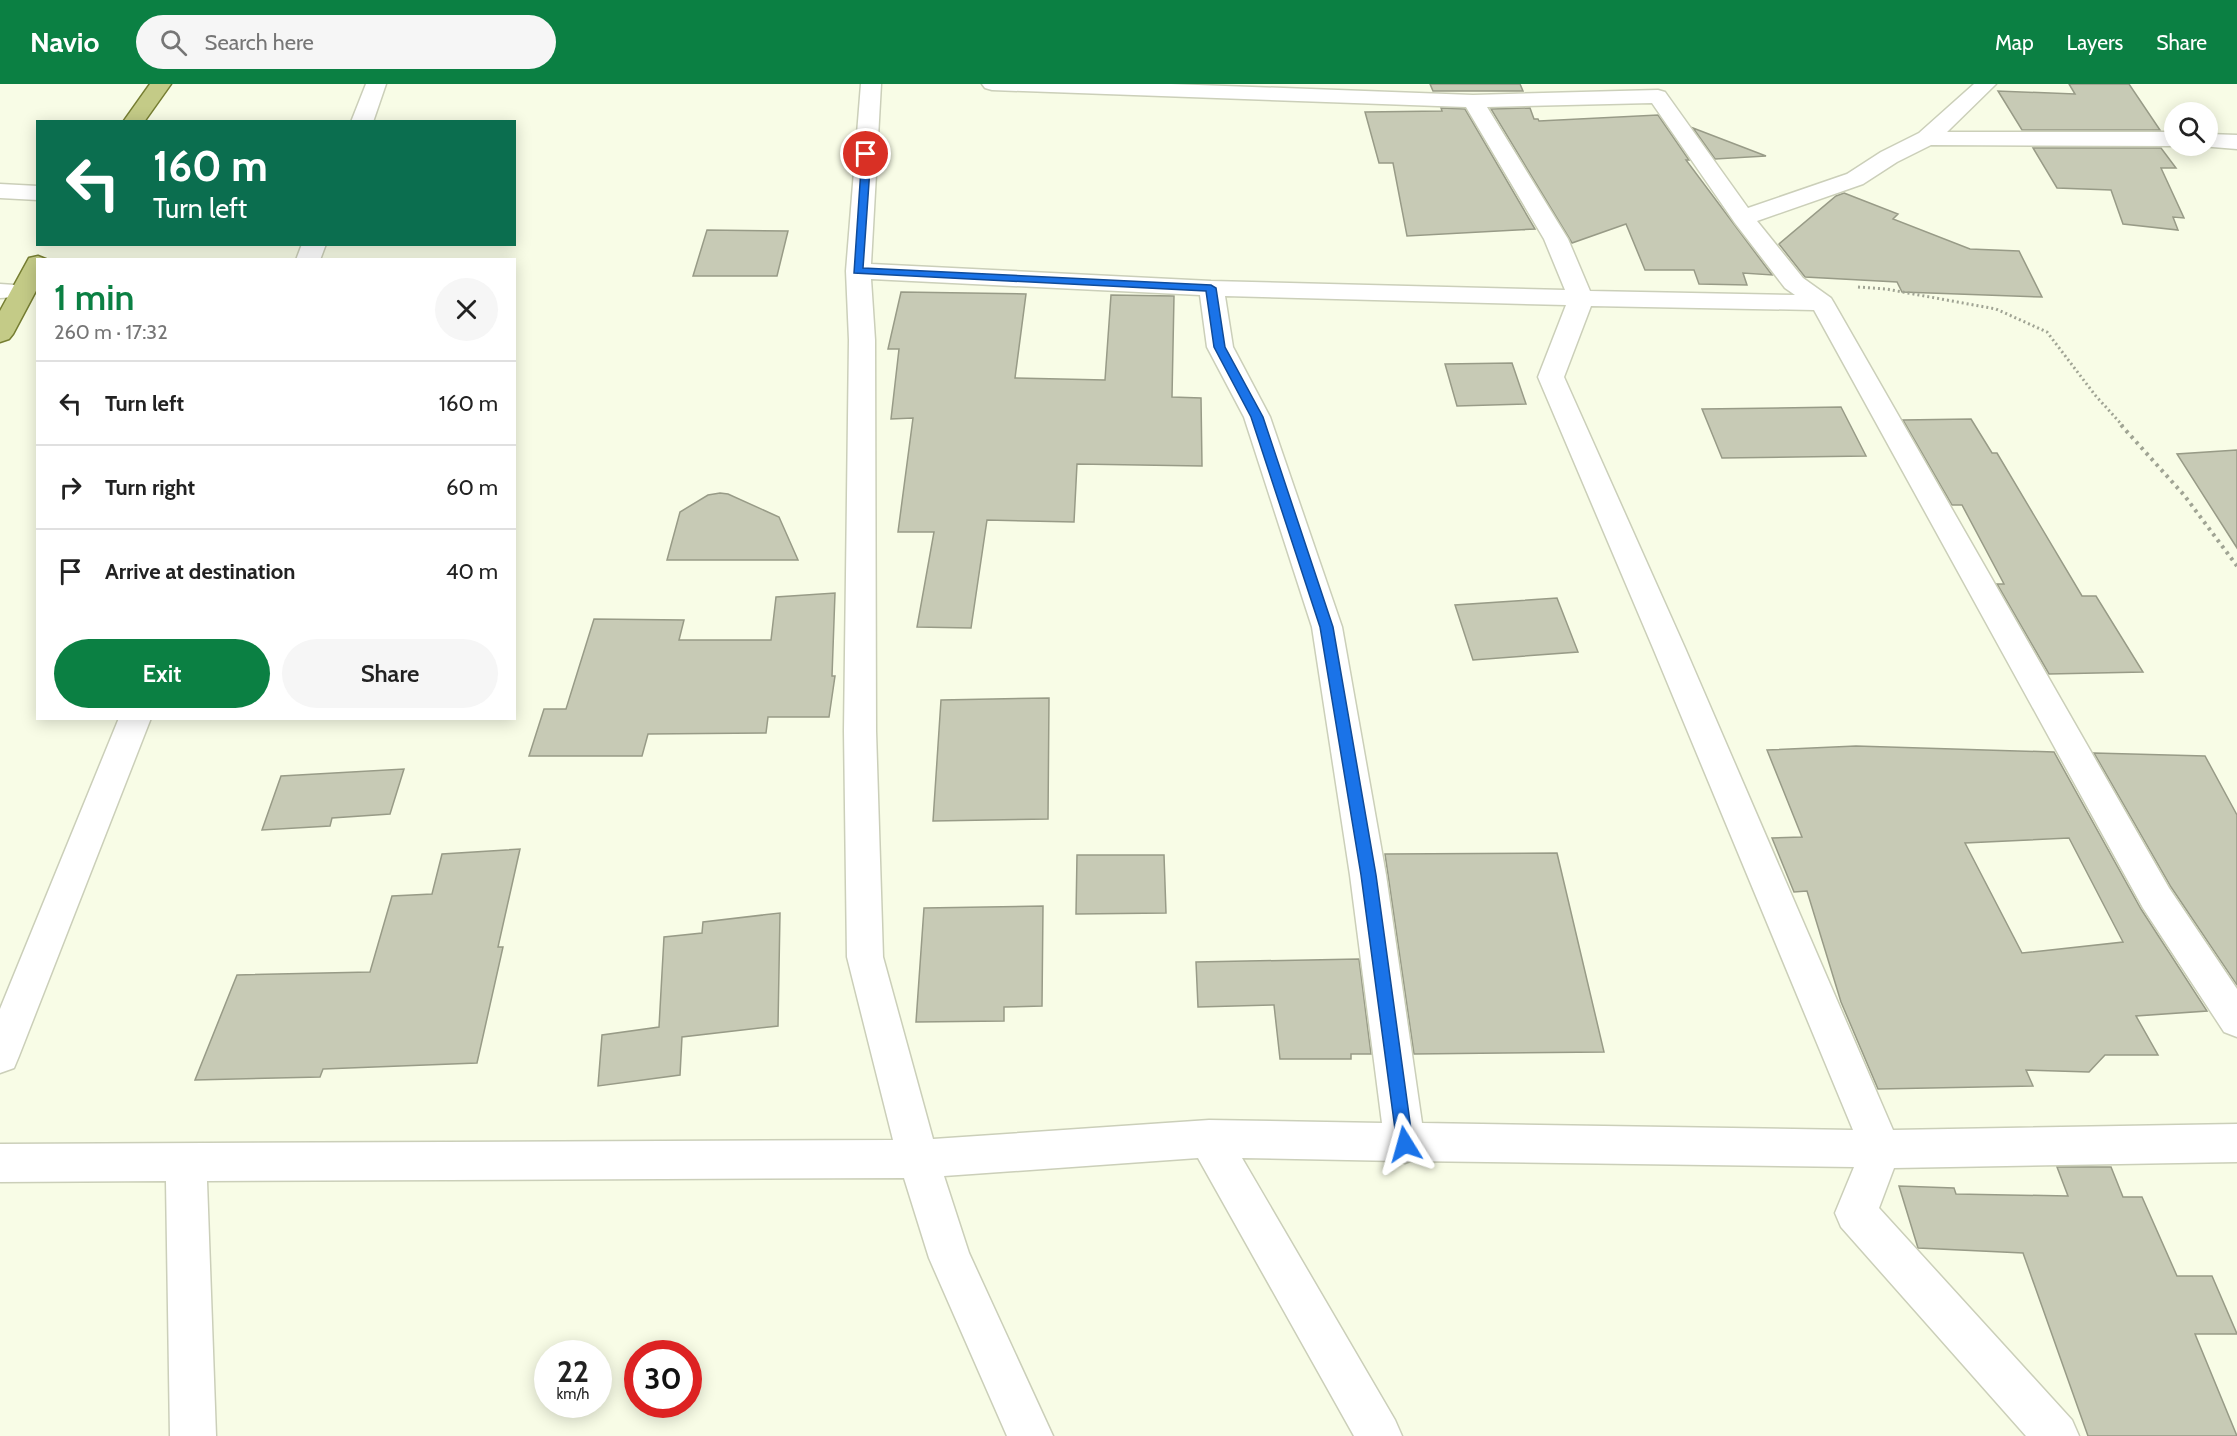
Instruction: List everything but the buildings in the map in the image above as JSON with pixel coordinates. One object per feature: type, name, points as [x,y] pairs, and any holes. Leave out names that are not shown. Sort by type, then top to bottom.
[{"type":"main road","points":[[134,120],[161,84]]},
{"type":"main road","points":[[0,334],[10,291],[36,264]]},
{"type":"street","points":[[363,120],[376,84]]},
{"type":"street","points":[[871,84],[858,271],[862,340],[860,731],[865,957],[918,1159],[950,1258],[1030,1436]]},
{"type":"street","points":[[992,84],[1473,101],[1659,96],[1743,218],[1794,283],[1822,303],[2156,898],[2237,1020]]},
{"type":"street","points":[[1743,218],[1856,179],[1889,157],[1927,138],[1986,84]]},
{"type":"street","points":[[1473,101],[1556,238],[1581,298],[1551,376],[1881,1149],[1856,1213],[2056,1436]]},
{"type":"street","points":[[1927,138],[2164,139]]},
{"type":"street","points":[[2218,141],[2237,142]]},
{"type":"street","points":[[0,191],[36,193]]},
{"type":"street","points":[[858,271],[1211,288],[1822,303]]},
{"type":"street","points":[[1211,288],[1220,347],[1257,417],[1327,627],[1368,875],[1405,1144]]},
{"type":"street","points":[[0,1056],[134,720]]},
{"type":"street","points":[[1209,1139],[1379,1436]]},
{"type":"street","points":[[0,1163],[186,1164],[918,1159],[1209,1139],[1405,1144],[2231,1150]]},
{"type":"street","points":[[186,1164],[193,1436]]},
{"type":"path","points":[[1794,283],[1886,289],[1996,309],[2047,332],[2095,395],[2184,495],[2237,566]]},
{"type":"route","points":[[866,154],[858,271],[1211,288],[1220,347],[1257,417],[1327,627],[1368,875],[1405,1144]]}]
